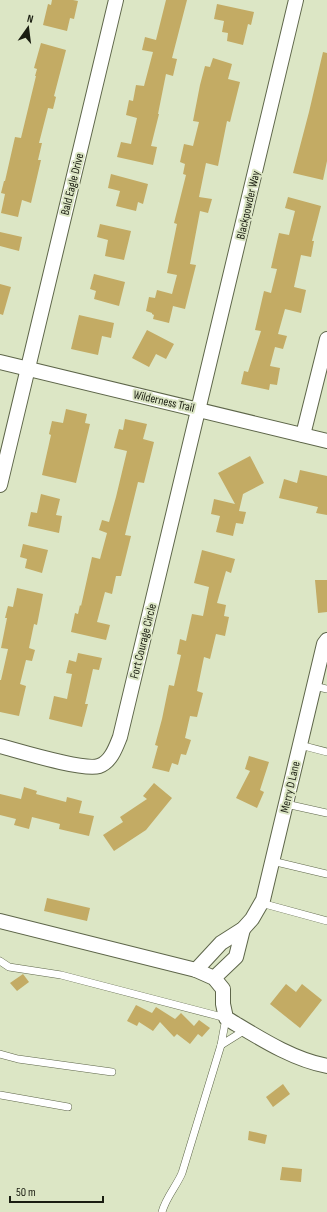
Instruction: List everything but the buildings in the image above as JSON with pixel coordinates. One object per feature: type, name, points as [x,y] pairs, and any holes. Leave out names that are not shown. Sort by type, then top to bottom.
[{"type":"street","name":"Bald Eagle Drive","points":[[27,369],[116,0]]},
{"type":"street","name":"Blackpowder Way","points":[[199,410],[296,0]]},
{"type":"street","points":[[303,435],[327,339]]},
{"type":"street","name":"Wilderness Trail","points":[[0,362],[327,441]]},
{"type":"street","points":[[0,484],[27,369]]},
{"type":"street","name":"Fort Courage Circle","points":[[0,746],[81,767],[100,766],[113,755],[122,730],[199,410]]},
{"type":"street","name":"Merry D Lane","points":[[196,970],[221,943],[244,929],[252,919],[263,900],[300,745],[321,688],[324,644],[327,640]]},
{"type":"street","points":[[0,921],[196,970],[214,978],[223,989],[223,1004],[226,1018],[292,1055],[327,1066]]},
{"type":"street","name":"Merry D Lane","points":[[214,978],[236,957],[244,929]]},
{"type":"lane","points":[[300,745],[327,752]]},
{"type":"lane","points":[[286,804],[327,813]]},
{"type":"lane","points":[[272,862],[327,874]]},
{"type":"lane","points":[[261,904],[327,920]]},
{"type":"lane","points":[[0,961],[9,967],[61,975],[226,1018],[221,1045],[182,1173],[178,1183],[164,1204],[162,1212]]},
{"type":"lane","points":[[221,1045],[245,1030]]},
{"type":"lane","points":[[0,1054],[18,1059],[112,1072]]},
{"type":"lane","points":[[0,1096],[68,1106]]}]
